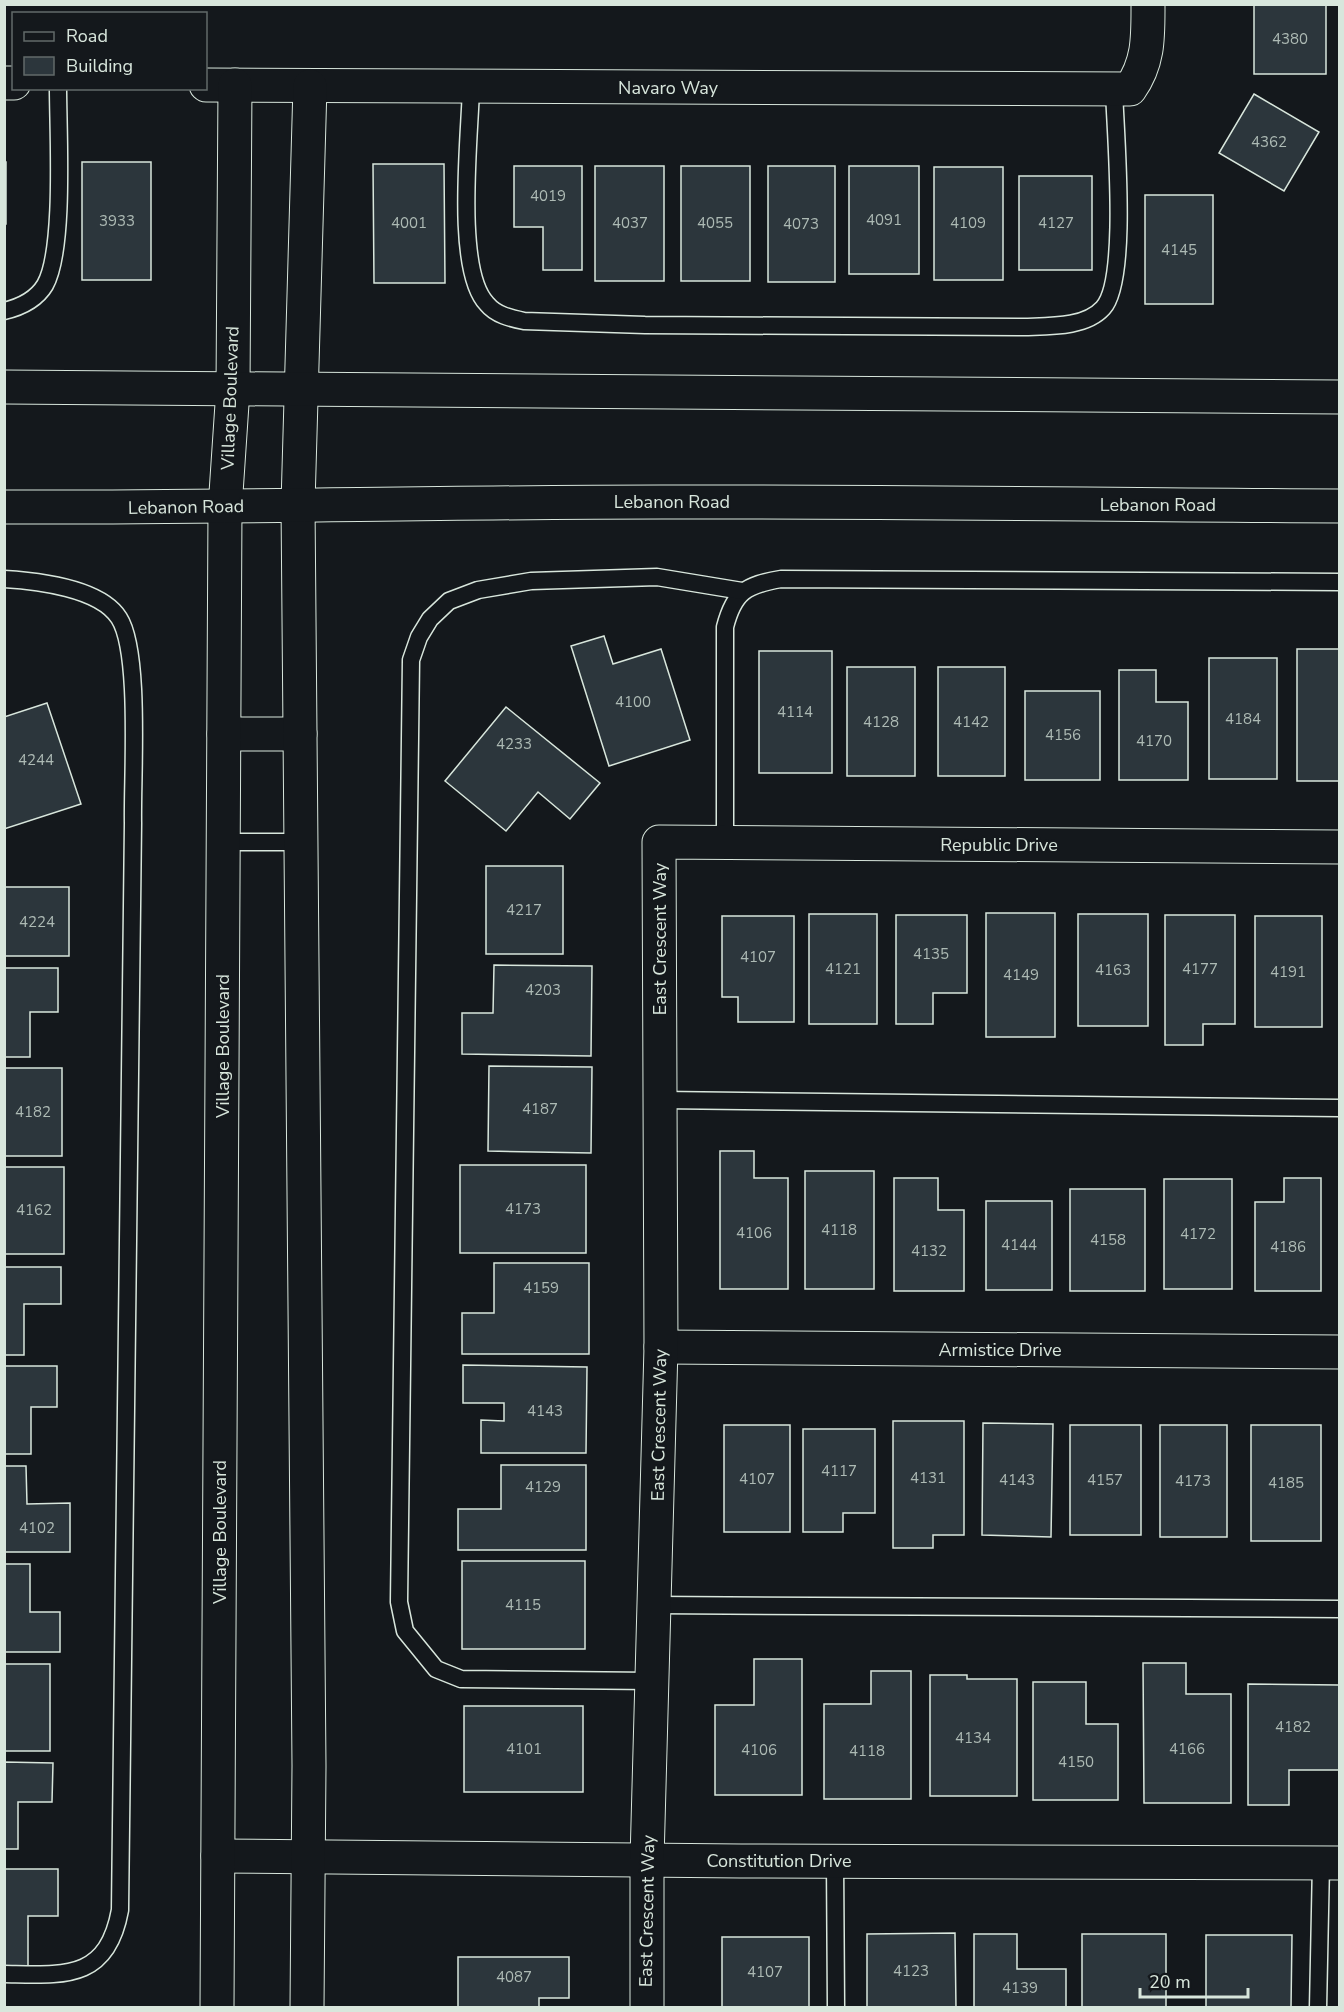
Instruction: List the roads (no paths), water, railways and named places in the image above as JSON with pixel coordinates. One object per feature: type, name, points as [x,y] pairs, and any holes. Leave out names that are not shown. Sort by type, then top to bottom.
[{"type":"street","points":[[1122,89],[1140,75],[1148,53],[1148,4]]},
{"type":"street","name":"Navaro Way","points":[[220,85],[1122,89]]},
{"type":"street","name":"Village Boulevard","points":[[217,2007],[225,508],[232,389],[220,85]]},
{"type":"street","points":[[307,2007],[309,1766],[298,504],[310,86]]},
{"type":"street","points":[[4,387],[1340,397]]},
{"type":"street","name":"Lebanon Road","points":[[4,507],[225,508],[298,504],[666,502],[1340,506]]},
{"type":"street","points":[[224,734],[300,734]]},
{"type":"street","name":"Republic Drive","points":[[659,842],[1340,847]]},
{"type":"street","name":"East Crescent Way","points":[[647,2007],[647,1860],[661,1347],[659,842]]},
{"type":"street","name":"Armistice Drive","points":[[661,1347],[1340,1352]]},
{"type":"street","name":"Constitution Drive","points":[[218,1856],[1330,1863]]},
{"type":"lane","points":[[471,87],[468,176],[469,264],[476,286],[487,304],[505,317],[524,321],[645,325],[1024,327],[1064,325],[1087,318],[1103,309],[1111,294],[1117,270],[1122,89]]},
{"type":"lane","points":[[4,311],[23,307],[45,285],[52,265],[58,216],[58,90]]},
{"type":"lane","points":[[652,1681],[461,1679],[436,1669],[405,1631],[399,1602],[411,660],[419,637],[430,619],[449,601],[478,590],[531,581],[657,577],[742,591]]},
{"type":"lane","points":[[4,579],[33,581],[100,599],[119,617],[129,641],[132,677],[133,824],[120,1910],[116,1931],[107,1950],[86,1967],[59,1975],[4,1974]]},
{"type":"lane","points":[[725,843],[725,627],[730,608],[742,591],[759,582],[781,579],[1340,582]]},
{"type":"lane","points":[[224,842],[301,842]]},
{"type":"lane","points":[[661,1100],[1340,1108]]},
{"type":"lane","points":[[654,1605],[1340,1609]]},
{"type":"lane","points":[[835,1861],[836,2007]]},
{"type":"lane","points":[[1318,2007],[1330,1863]]}]
